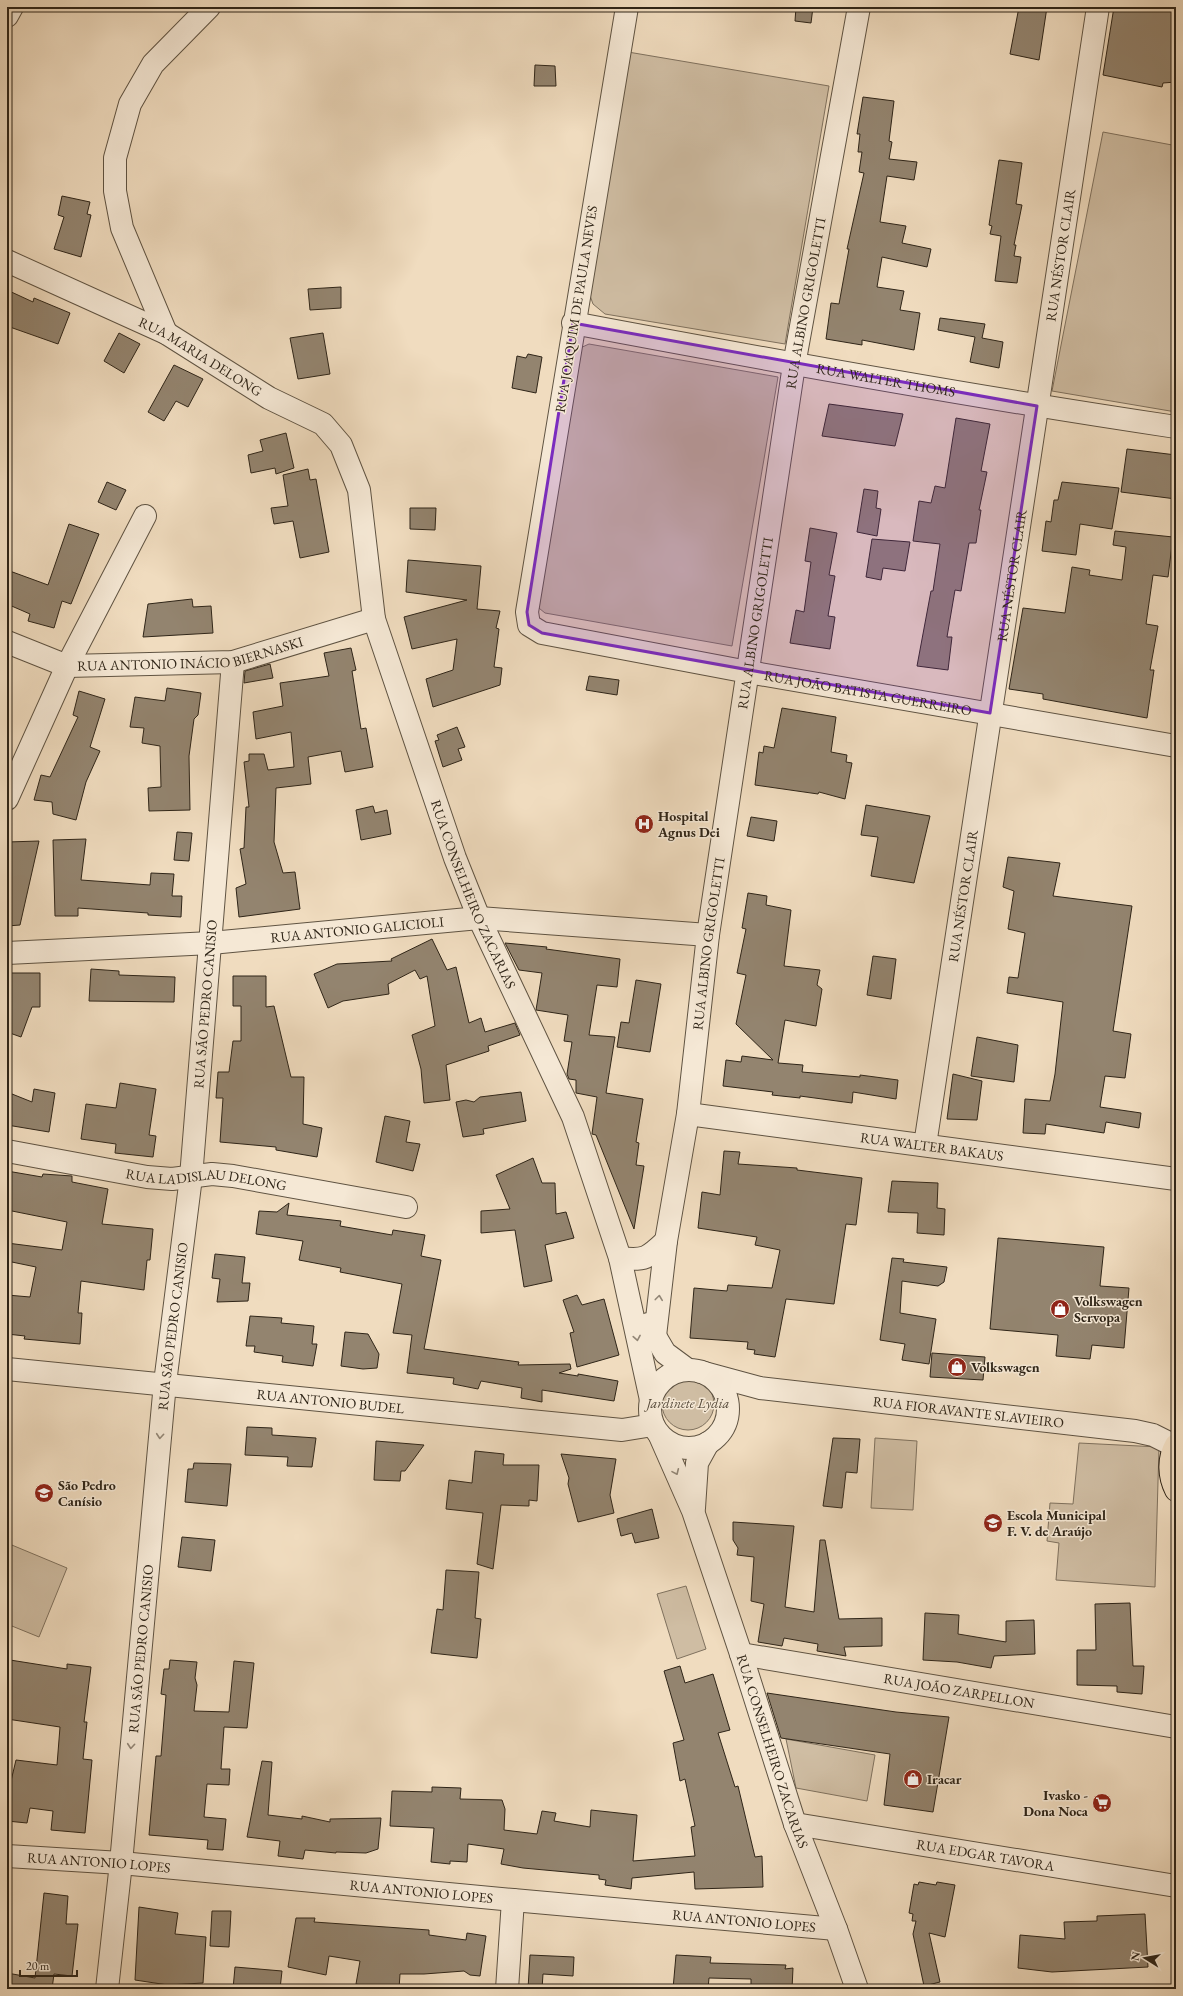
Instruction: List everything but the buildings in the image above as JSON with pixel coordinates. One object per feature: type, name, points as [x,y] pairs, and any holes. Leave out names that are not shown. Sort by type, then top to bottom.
[{"type":"main road","points":[[1175,1445],[1170,1461],[1170,1475],[1176,1490]]},
{"type":"street","points":[[7,16],[12,7]]},
{"type":"street","points":[[166,333],[122,228],[115,191],[115,158],[130,104],[153,64],[209,7]]},
{"type":"street","name":"RUA JOAQUIM DE PAULA NEVES","points":[[527,612],[573,323],[627,7]]},
{"type":"street","name":"RUA ALBINO GRIGOLETTI","points":[[654,1336],[666,1241],[688,1114],[708,934],[794,365],[859,7]]},
{"type":"street","name":"RUA NÉSTOR CLAIR","points":[[925,1145],[1098,7]]},
{"type":"street","name":"RUA MARIA DELONG","points":[[7,261],[166,333],[269,398],[323,424],[342,445],[359,490]]},
{"type":"street","name":"RUA WALTER THOMS","points":[[573,323],[794,365],[1037,406],[1176,426]]},
{"type":"street","name":"RUA CONSELHEIRO ZACARIAS","points":[[359,490],[374,619],[455,858],[480,918],[574,1117],[620,1258],[627,1286],[639,1352],[651,1400]]},
{"type":"street","points":[[7,799],[67,666],[145,516]]},
{"type":"street","name":"RUA JOÃO BATISTA GUERREIRO","points":[[527,612],[529,625],[542,633],[748,672],[1176,746]]},
{"type":"street","name":"RUA ANTONIO INÁCIO BIERNASKI","points":[[7,642],[67,666],[233,662],[374,619]]},
{"type":"street","name":"RUA SÃO PEDRO CANISIO","points":[[107,1989],[121,1862],[165,1383],[191,1177],[233,662]]},
{"type":"street","name":"RUA ANTONIO GALICIOLI","points":[[7,953],[211,944],[480,918],[708,934]]},
{"type":"street","name":"RUA WALTER BAKAUS","points":[[688,1114],[1176,1178]]},
{"type":"street","name":"RUA LADISLAU DELONG","points":[[7,1151],[147,1177],[172,1179],[212,1174],[233,1176],[406,1207]]},
{"type":"street","points":[[620,1258],[642,1260],[649,1257],[666,1241]]},
{"type":"street","name":"RUA CONSELHEIRO ZACARIAS","points":[[627,1286],[665,1353],[695,1371]]},
{"type":"street","name":"RUA ANTONIO BUDEL","points":[[7,1369],[165,1383],[622,1430],[656,1431]]},
{"type":"street","points":[[695,1371],[712,1378],[721,1387],[727,1399],[728,1412],[718,1436],[708,1444],[695,1448],[682,1448],[670,1444],[656,1431],[651,1400],[656,1388],[664,1378],[675,1372],[695,1371]]},
{"type":"street","name":"RUA FIORAVANTE SLAVIEIRO","points":[[695,1371],[730,1378],[760,1388],[1135,1431],[1153,1435],[1175,1445]]},
{"type":"street","points":[[726,1418],[742,1400],[760,1388]]},
{"type":"street","name":"RUA CONSELHEIRO ZACARIAS","points":[[656,1431],[693,1511],[741,1654],[795,1824],[836,1929],[857,1989]]},
{"type":"street","name":"RUA CONSELHEIRO ZACARIAS","points":[[693,1511],[697,1463],[708,1444]]},
{"type":"street","name":"RUA JOÃO ZARPELLON","points":[[741,1654],[1176,1727]]},
{"type":"street","name":"RUA EDGAR TAVORA","points":[[795,1824],[1176,1886]]},
{"type":"street","name":"RUA ANTONIO LOPES","points":[[7,1856],[121,1862],[836,1929]]},
{"type":"street","points":[[507,1989],[514,1900]]},
{"type":"highlighted area","points":[[573,323],[1037,406],[990,713],[542,633],[529,625],[527,612]]},
{"type":"green space","points":[[628,52],[829,86],[785,344],[605,314],[593,304],[588,290]]},
{"type":"green space","points":[[1103,132],[1172,145],[1176,144],[1176,412],[1052,391]]},
{"type":"green space","points":[[589,344],[778,377],[732,646],[545,613],[534,604],[578,349]]},
{"type":"green space","name":"Jardinete Lydia","points":[[688,1378],[698,1380],[706,1386],[712,1394],[714,1404],[712,1414],[706,1422],[698,1428],[688,1430],[678,1428],[670,1422],[664,1414],[662,1404],[664,1394],[670,1386],[678,1380]]},
{"type":"green space","points":[[875,1438],[917,1441],[913,1510],[871,1508]]},
{"type":"green space","points":[[1079,1443],[1159,1447],[1155,1587],[1056,1580],[1059,1543],[1047,1541],[1050,1503],[1073,1504]]},
{"type":"green space","points":[[7,1543],[67,1568],[39,1637],[7,1624]]},
{"type":"green space","points":[[686,1586],[706,1649],[677,1659],[657,1594]]},
{"type":"green space","points":[[786,1739],[875,1755],[867,1801],[796,1788]]},
{"type":"place","name":"Hospital Agnus Dei","points":[[644,824]]},
{"type":"place","name":"Volkswagen Servopa","points":[[1060,1309]]},
{"type":"place","name":"Volkswagen","points":[[957,1367]]},
{"type":"place","name":"São Pedro Canísio","points":[[44,1493]]},
{"type":"place","name":"Escola Municipal F. V. de Araújo","points":[[993,1523]]},
{"type":"place","name":"Iracar","points":[[913,1779]]},
{"type":"place","name":"Ivasko - Dona Noca","points":[[1102,1803]]}]
